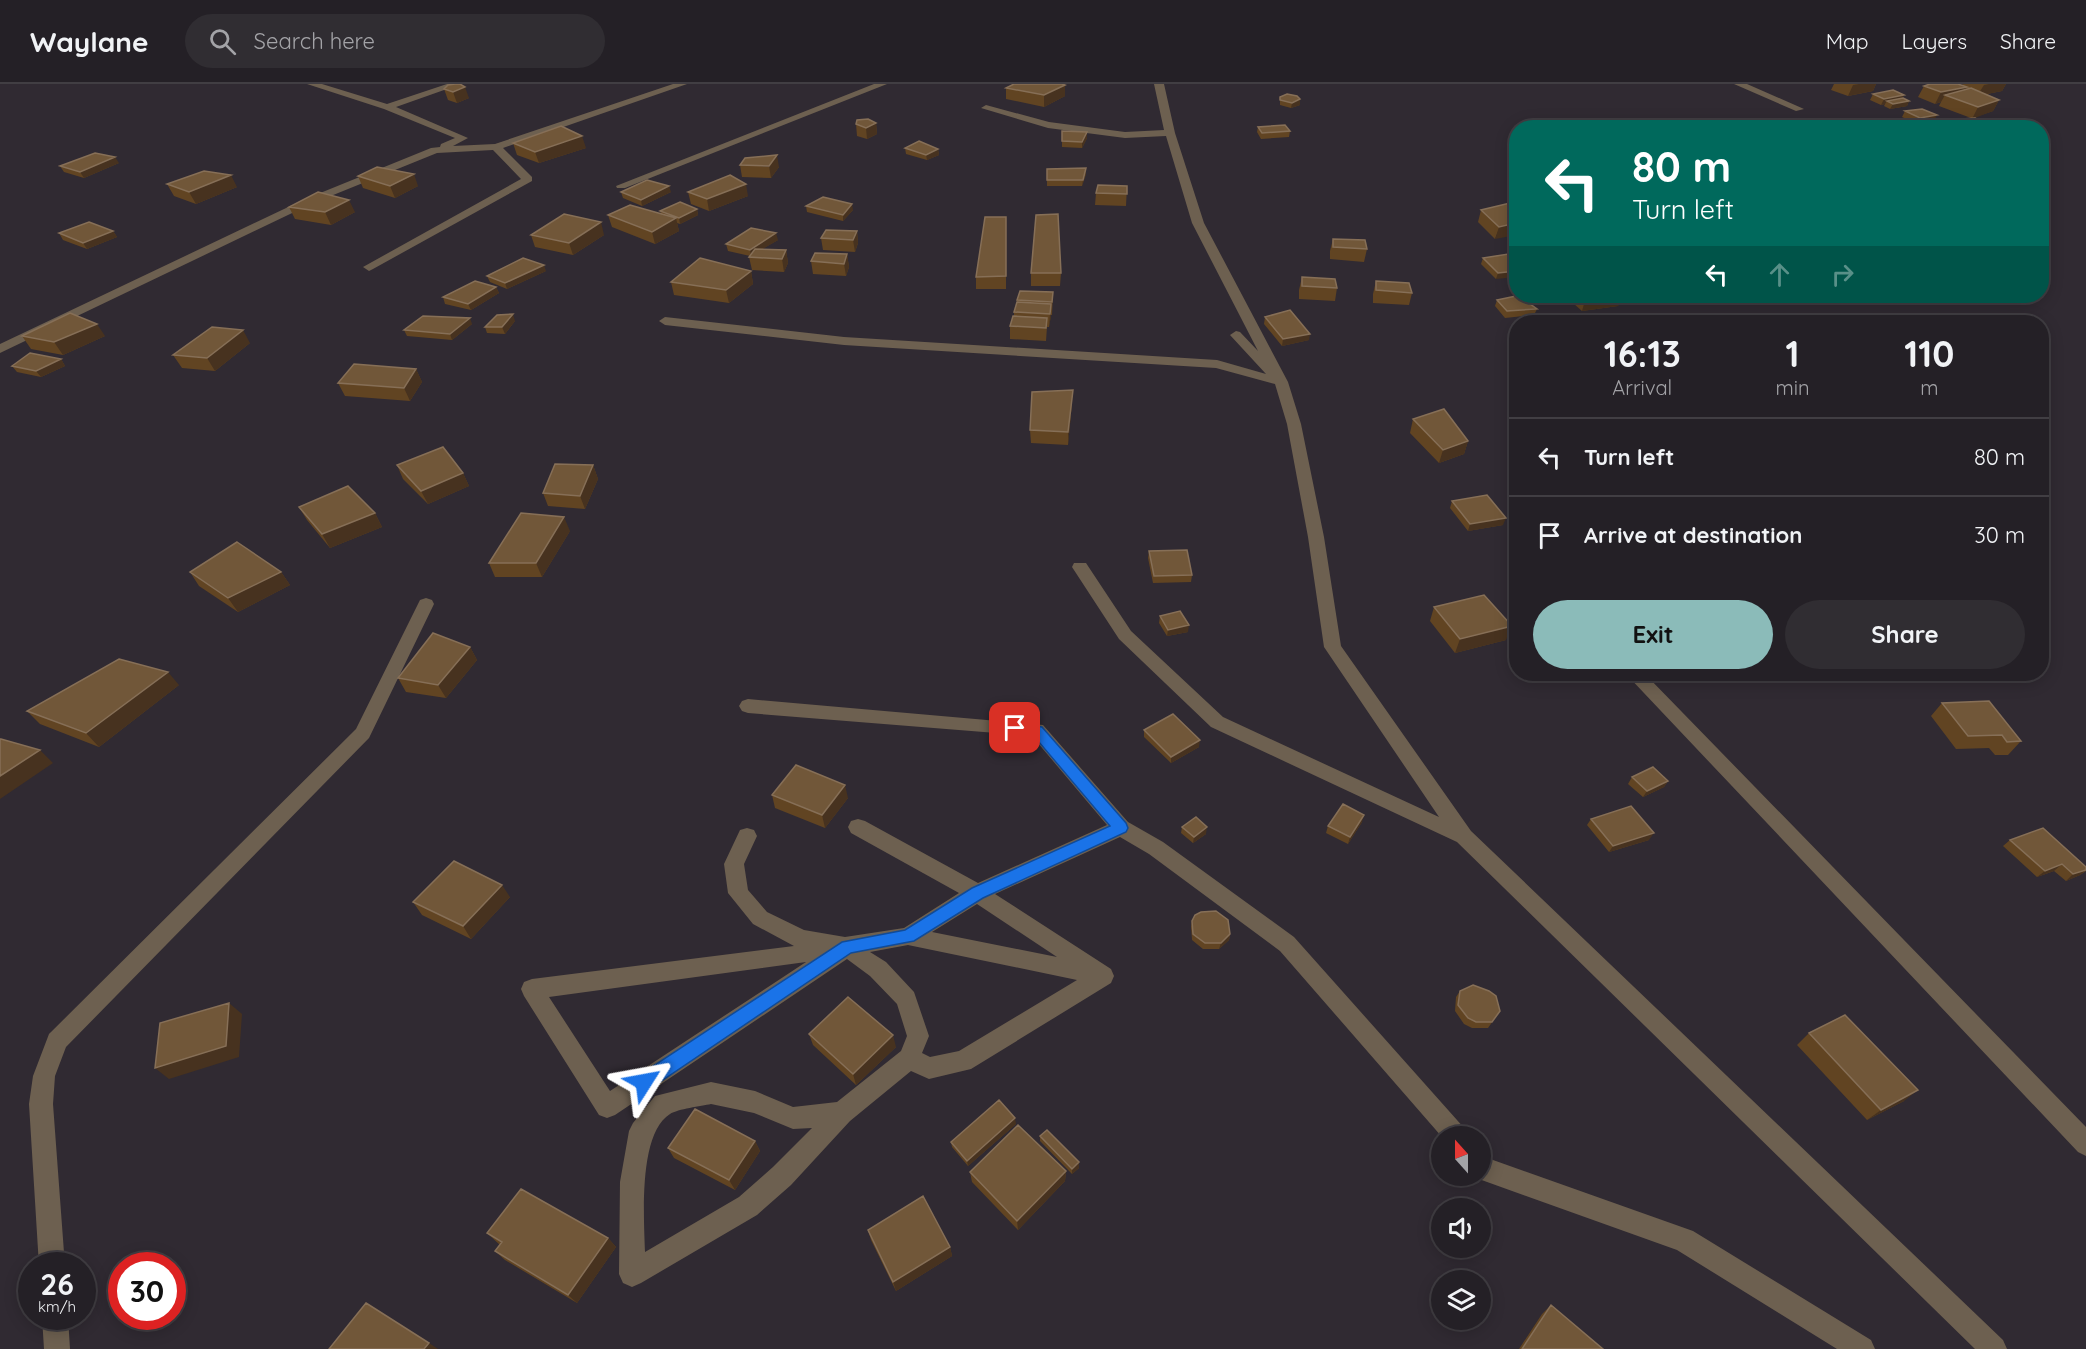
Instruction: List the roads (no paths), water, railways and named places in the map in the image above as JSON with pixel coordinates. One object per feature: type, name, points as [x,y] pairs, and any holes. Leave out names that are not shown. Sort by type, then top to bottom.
[{"type":"street","points":[[0,349],[307,202],[463,138],[387,106],[312,84]]},
{"type":"street","points":[[387,106],[456,84]]},
{"type":"street","points":[[435,150],[496,147],[682,84]]},
{"type":"street","points":[[621,186],[882,84]]},
{"type":"street","points":[[1159,84],[1170,133],[1198,223],[1281,382],[1294,424],[1316,537],[1332,647],[1464,837],[1994,1349]]},
{"type":"street","points":[[1739,84],[1799,109]]},
{"type":"street","points":[[986,108],[1048,125],[1125,135],[1170,133]]},
{"type":"street","points":[[369,267],[528,178],[514,168],[496,147]]},
{"type":"street","points":[[664,321],[844,341],[1217,364],[1281,382]]},
{"type":"street","points":[[1236,335],[1281,382]]},
{"type":"street","points":[[1080,567],[1125,635],[1217,722],[1464,837]]},
{"type":"street","points":[[51,1252],[41,1104],[44,1076],[57,1041],[363,733],[426,604]]},
{"type":"street","points":[[1642,681],[2086,1144]]},
{"type":"street","points":[[748,706],[1037,730],[1121,828],[1156,848],[1287,944],[1447,1126]]},
{"type":"street","points":[[858,827],[977,893],[1103,976]]},
{"type":"street","points":[[847,947],[608,1107],[532,989],[758,961],[908,936],[977,893],[1121,828]]},
{"type":"street","points":[[747,836],[734,864],[738,893],[752,910],[760,918],[801,939],[847,947],[878,969],[906,999],[918,1036],[909,1058],[842,1113],[782,1176],[747,1206],[632,1274],[632,1182],[641,1131],[663,1104],[711,1093],[755,1102],[793,1118],[842,1113]]},
{"type":"street","points":[[908,936],[1103,976]]},
{"type":"street","points":[[909,1058],[929,1068],[963,1061],[1103,976]]},
{"type":"street","points":[[1491,1171],[1684,1240],[1862,1349]]},
{"type":"street","points":[[56,1330],[57,1349]]}]
